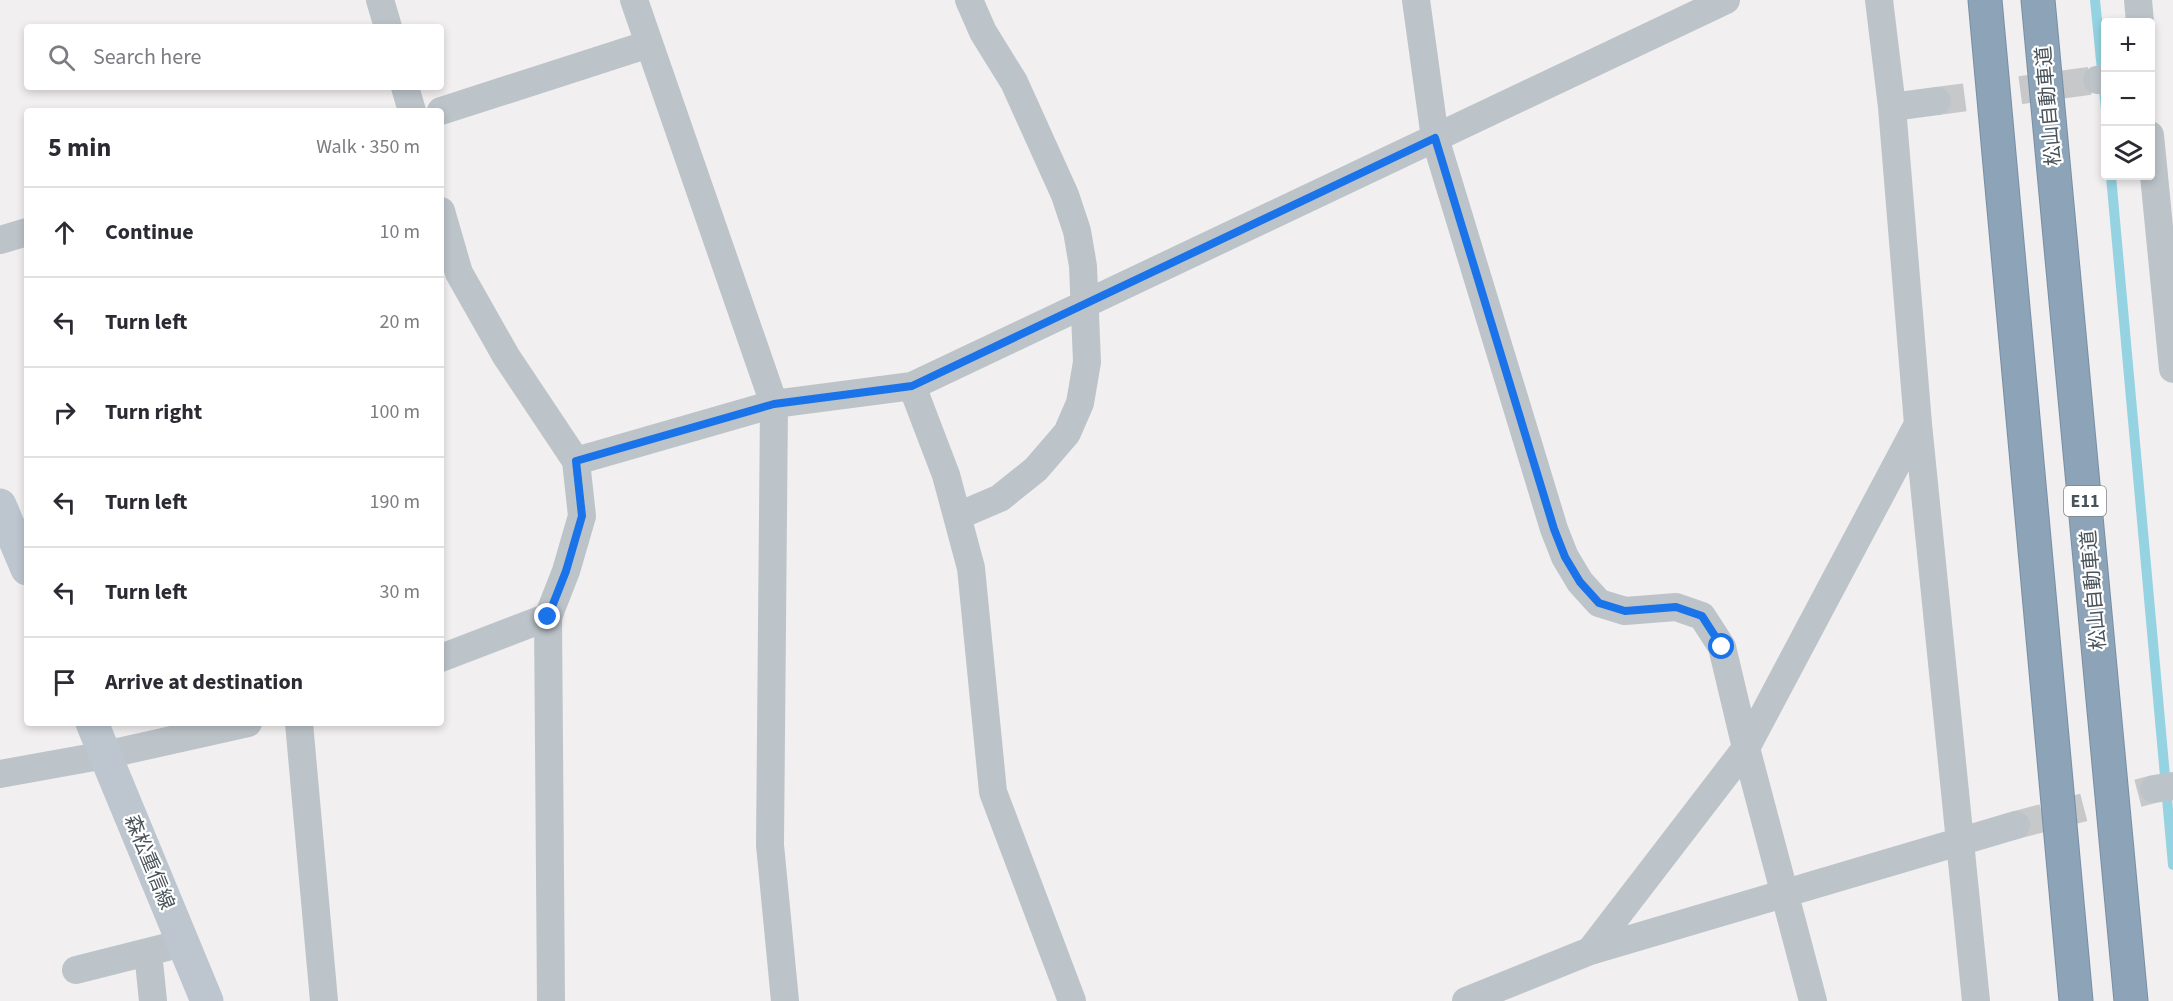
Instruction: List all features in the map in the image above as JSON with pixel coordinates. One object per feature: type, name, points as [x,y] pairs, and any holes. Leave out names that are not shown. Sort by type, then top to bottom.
[{"type":"highway","points":[[1985,0],[2076,1001]]},
{"type":"highway","name":"松山自動車道","points":[[2038,0],[2131,1001]]},
{"type":"main road","points":[[0,505],[24,562]]},
{"type":"main road","name":"森松重信線","points":[[93,726],[207,1001]]},
{"type":"street","points":[[380,0],[387,24]]},
{"type":"street","points":[[634,0],[774,404],[770,845],[785,1001]]},
{"type":"street","points":[[958,516],[1000,498],[1036,469],[1067,433],[1080,403],[1087,362],[1083,266],[1077,231],[1065,195],[1014,82],[983,32],[969,0]]},
{"type":"street","points":[[1416,0],[1435,138],[1554,529],[1565,557],[1580,582],[1599,603],[1625,611],[1676,607],[1702,616],[1722,647],[1746,748],[1813,1001]]},
{"type":"street","points":[[576,461],[774,404],[912,386],[1726,0]]},
{"type":"street","points":[[1879,0],[1892,107],[1918,424],[1976,1001]]},
{"type":"street","points":[[2138,0],[2140,18]]},
{"type":"street","points":[[444,110],[649,44]]},
{"type":"street","points":[[406,90],[411,108]]},
{"type":"street","points":[[1892,107],[1937,101]]},
{"type":"street","points":[[2155,178],[2173,369]]},
{"type":"street","points":[[444,221],[459,273],[506,356],[576,461],[582,516],[566,571],[548,617],[551,1001]]},
{"type":"street","points":[[0,240],[24,233]]},
{"type":"street","points":[[912,386],[946,475],[971,568],[993,792],[1072,1001]]},
{"type":"street","points":[[1590,951],[1746,748],[1918,424]]},
{"type":"street","points":[[444,657],[548,617]]},
{"type":"street","points":[[0,774],[234,726]]},
{"type":"street","points":[[299,726],[324,1001]]},
{"type":"street","points":[[1466,1001],[1590,951],[2016,825]]},
{"type":"street","points":[[76,970],[183,943]]},
{"type":"street","points":[[148,952],[153,1001]]},
{"type":"waterway","points":[[2095,0],[2102,72]]},
{"type":"waterway","points":[[2111,180],[2173,865]]},
{"type":"tunnel","points":[[1937,101],[2097,80]]},
{"type":"tunnel","points":[[2016,825],[2154,789]]},
{"type":"route","points":[[548,617],[566,571],[582,516],[576,461],[774,404],[912,386],[1435,138],[1554,529],[1565,557],[1580,582],[1599,603],[1625,611],[1676,607],[1702,616],[1722,647]]}]
